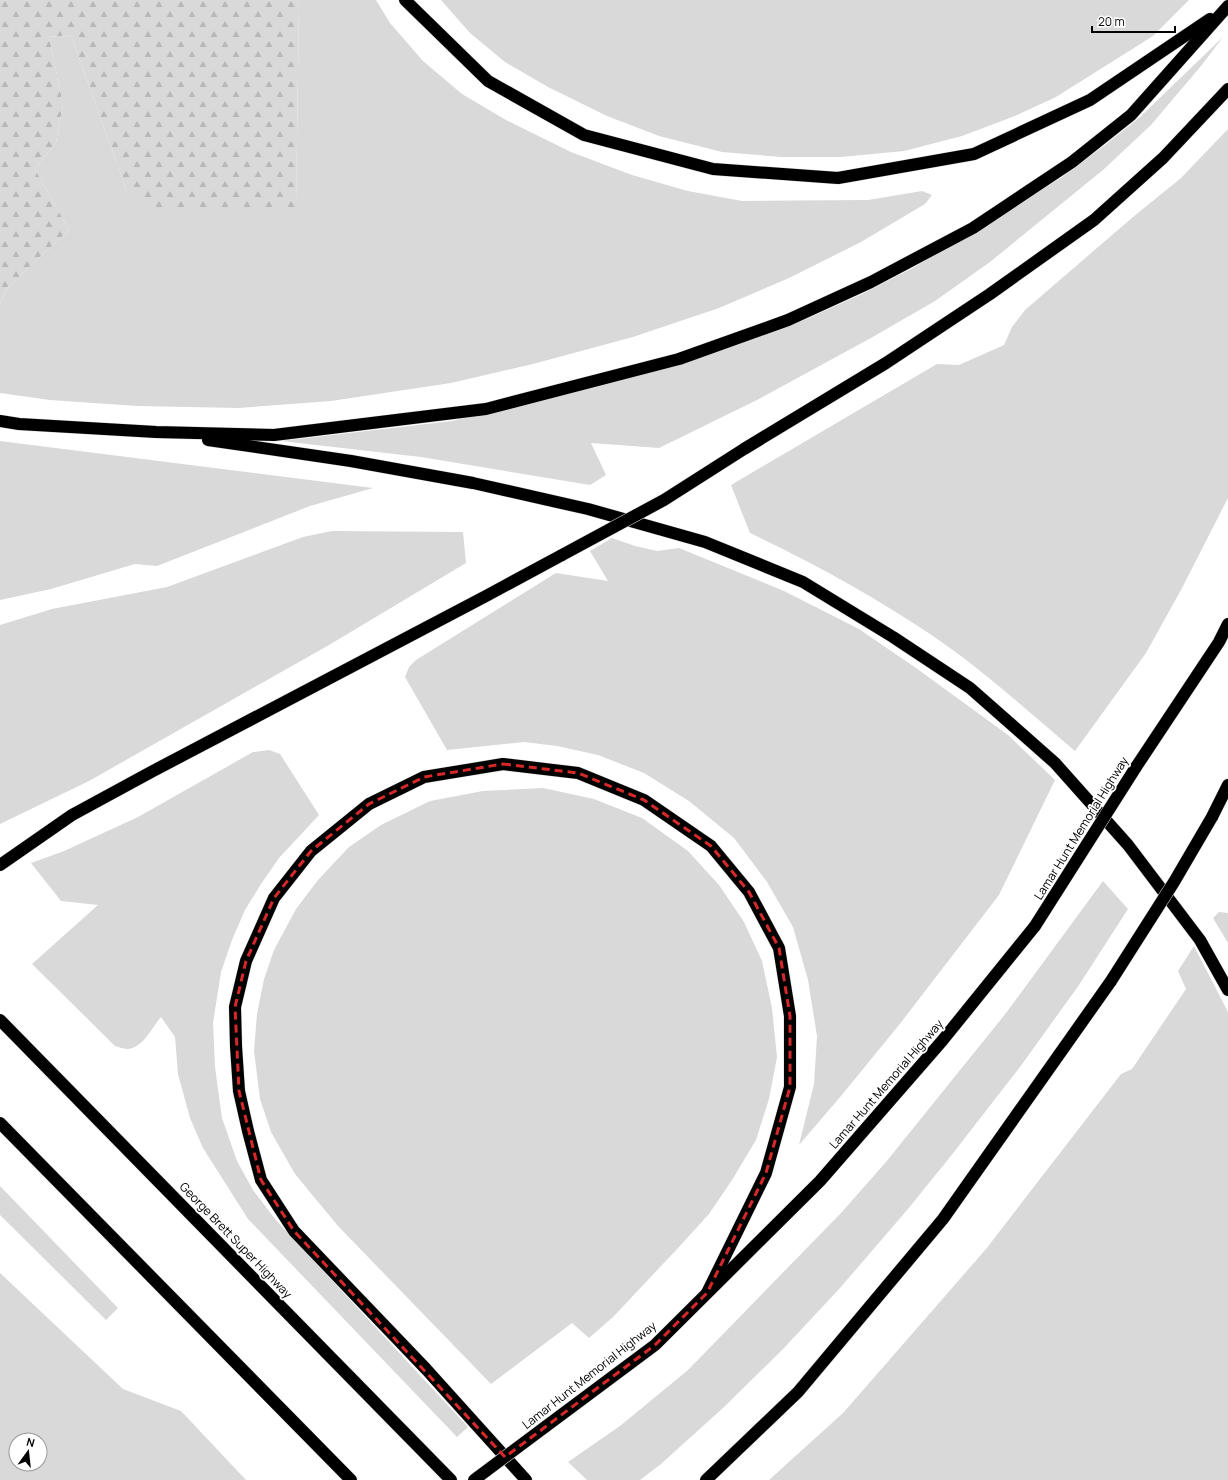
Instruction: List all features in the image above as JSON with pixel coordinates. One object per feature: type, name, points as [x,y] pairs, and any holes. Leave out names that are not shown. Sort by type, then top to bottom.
[{"type":"highway","points":[[405,0],[488,81],[584,135],[713,170],[838,178],[974,154],[1090,100],[1227,7]]},
{"type":"highway","points":[[0,421],[19,424],[156,432],[274,435],[486,409],[679,359],[788,320],[871,282],[973,228],[1072,162],[1131,115],[1227,7]]},
{"type":"highway","points":[[0,865],[72,815],[664,500],[744,449],[886,363],[990,294],[1094,220],[1162,158],[1228,89]]},
{"type":"highway","points":[[156,432],[359,462],[472,483],[588,509],[705,542],[803,582],[893,637],[970,688],[1055,763],[1128,845],[1200,940],[1228,990]]},
{"type":"highway","name":"Lamar Hunt Memorial Highway","points":[[474,1480],[655,1345],[820,1181],[942,1041],[1035,926],[1136,767],[1219,642],[1228,624]]},
{"type":"highway","points":[[526,1480],[426,1369],[294,1231],[261,1180],[248,1131],[239,1091],[235,1007],[246,961],[274,898],[292,874],[311,851],[369,804],[424,777],[503,764],[578,773],[644,800],[711,846],[749,892],[779,948],[790,1016],[790,1086],[766,1173],[707,1293]]},
{"type":"highway","points":[[706,1480],[798,1392],[942,1219],[1111,981],[1174,882],[1212,817],[1228,785]]},
{"type":"highway","name":"George Brett Super Highway","points":[[0,1020],[451,1480]]},
{"type":"highway","points":[[0,1123],[351,1480]]},
{"type":"highlighted area","points":[[503,764],[578,773],[644,800],[711,846],[749,892],[779,948],[790,1016],[790,1087],[766,1173],[707,1293],[655,1345],[505,1457],[294,1231],[261,1180],[239,1091],[235,1007],[246,961],[274,898],[311,851],[369,804],[424,777]]},
{"type":"green space","points":[[0,0],[297,0],[299,5],[296,208],[153,208],[127,192],[71,35],[49,37],[63,104],[56,143],[35,169],[69,230],[7,288],[0,304]]},
{"type":"green space","points":[[297,0],[376,0],[390,23],[423,61],[462,94],[506,120],[571,152],[632,175],[688,191],[742,201],[868,200],[922,191],[932,195],[925,204],[861,242],[789,278],[719,308],[633,337],[533,364],[451,383],[331,401],[239,408],[137,406],[50,400],[0,393],[0,304],[7,288],[69,230],[35,169],[56,143],[63,104],[49,37],[71,35],[127,192],[296,208],[299,5]]},
{"type":"green space","points":[[441,0],[1189,0],[1153,36],[1056,97],[1015,116],[962,136],[904,151],[841,157],[781,157],[722,152],[659,136],[607,116],[548,87],[505,62],[470,33]]},
{"type":"green space","points":[[1223,37],[1201,66],[1151,125],[1103,170],[990,262],[935,301],[871,338],[757,400],[659,448],[591,443],[606,475],[590,485],[421,457],[281,441],[452,421],[684,362],[804,320],[862,294],[911,269],[1061,178],[1140,117]]},
{"type":"green space","points":[[1228,129],[1228,498],[1182,588],[1146,653],[1075,751],[988,677],[933,636],[844,581],[750,533],[731,485],[937,364],[959,365],[1004,345],[1012,327],[1025,310],[1133,217],[1181,178]]},
{"type":"green space","points":[[0,441],[373,488],[310,506],[157,566],[135,564],[51,589],[0,600]]},
{"type":"green space","points":[[332,531],[463,532],[466,563],[329,645],[89,781],[0,824],[0,625],[52,609],[167,587],[303,537]]},
{"type":"green space","points":[[612,538],[635,546],[657,551],[679,548],[784,591],[859,629],[916,668],[1008,735],[1055,780],[999,895],[899,1025],[799,1145],[814,1084],[817,1036],[808,980],[793,927],[767,882],[734,838],[689,801],[644,773],[598,755],[557,746],[524,742],[447,750],[405,677],[409,667],[416,660],[556,573],[608,581],[590,551]]},
{"type":"green space","points":[[269,750],[280,754],[319,815],[279,858],[261,884],[245,910],[232,940],[221,972],[213,1023],[215,1067],[222,1118],[237,1161],[253,1190],[275,1219],[468,1427],[457,1437],[248,1219],[203,1148],[190,1118],[178,1074],[175,1037],[161,1017],[139,1045],[128,1049],[115,1046],[32,964],[98,905],[61,901],[31,863],[64,851],[138,817],[253,752]]},
{"type":"green space","points":[[543,788],[594,799],[642,818],[688,851],[719,885],[744,922],[762,961],[772,1008],[777,1057],[769,1099],[756,1140],[709,1214],[613,1317],[589,1338],[572,1323],[491,1384],[338,1226],[295,1174],[271,1132],[260,1099],[254,1051],[257,1014],[264,979],[274,950],[296,909],[318,880],[349,847],[381,825],[430,801],[483,791]]},
{"type":"green space","points":[[1103,881],[1128,909],[1079,985],[1020,1067],[954,1152],[908,1209],[840,1288],[784,1348],[724,1407],[661,1464],[640,1480],[587,1480],[568,1462],[620,1426],[688,1370],[841,1213],[886,1162],[1006,1013]]},
{"type":"green space","points":[[1219,912],[1228,913],[1228,943],[1213,918]]},
{"type":"green space","points":[[1194,946],[1228,1012],[1228,1480],[769,1480],[843,1413],[986,1249],[1121,1074],[1132,1069],[1186,989],[1178,971]]},
{"type":"green space","points":[[0,1186],[118,1308],[106,1320],[0,1215]]},
{"type":"green space","points":[[0,1273],[123,1389],[181,1411],[246,1480],[0,1480]]}]
